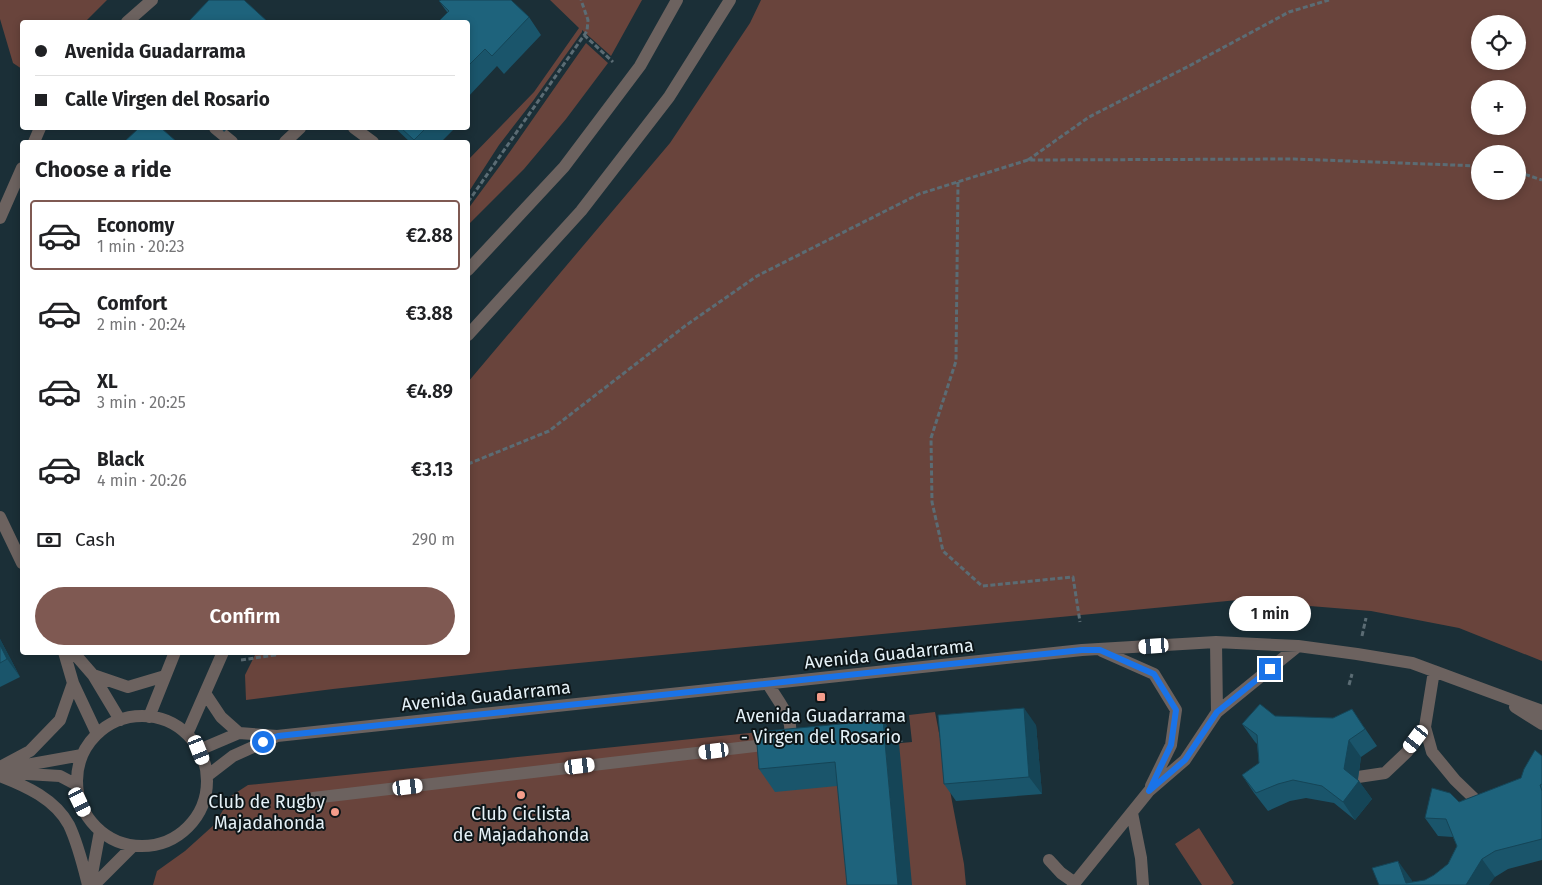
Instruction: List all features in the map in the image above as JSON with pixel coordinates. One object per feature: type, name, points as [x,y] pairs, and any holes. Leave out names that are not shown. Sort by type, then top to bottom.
[{"type":"street","points":[[128,20],[152,0]]},
{"type":"street","points":[[470,268],[564,167],[640,66],[677,0]]},
{"type":"street","points":[[470,333],[581,210],[669,98],[730,0]]},
{"type":"street","points":[[217,130],[230,140]]},
{"type":"street","points":[[287,140],[298,130]]},
{"type":"street","points":[[357,130],[370,140]]},
{"type":"street","points":[[0,218],[20,173]]},
{"type":"street","points":[[0,518],[20,558]]},
{"type":"street","points":[[1216,642],[1217,712]]},
{"type":"street","name":"Avenida Guadarrama","points":[[199,750],[239,733],[278,736],[1082,650],[1216,642],[1298,646],[1412,663],[1542,711]]},
{"type":"street","points":[[1049,860],[1074,884],[1149,791],[1185,760],[1217,712],[1298,646]]},
{"type":"street","points":[[1100,650],[1154,674],[1176,710],[1171,745],[1149,791]]},
{"type":"street","points":[[65,655],[73,683],[97,734]]},
{"type":"street","points":[[76,655],[93,675],[120,720]]},
{"type":"street","points":[[149,717],[174,655]]},
{"type":"street","points":[[187,734],[222,655]]},
{"type":"street","points":[[1434,671],[1425,727],[1432,752],[1455,780],[1489,813]]},
{"type":"street","points":[[93,675],[128,687],[165,676]]},
{"type":"street","points":[[0,771],[30,751],[60,720],[73,683]]},
{"type":"street","points":[[313,798],[789,742],[792,733],[791,723],[768,684]]},
{"type":"street","points":[[206,693],[221,717],[239,733]]},
{"type":"street","name":"Avenida Guadarrama","points":[[1499,696],[1542,724]]},
{"type":"street","points":[[134,716],[149,717],[169,722],[187,734],[199,750],[206,776],[204,799],[194,820],[178,836],[156,845],[133,846],[115,840],[100,831],[88,818],[80,802],[77,785],[78,770],[82,755],[97,734],[120,720],[134,716]]},
{"type":"street","points":[[1358,777],[1385,772],[1407,752],[1425,727]]},
{"type":"street","name":"Avenida Guadarrama","points":[[206,776],[233,756],[278,736]]},
{"type":"street","points":[[0,771],[82,755]]},
{"type":"street","points":[[0,771],[60,776],[77,785]]},
{"type":"street","points":[[0,771],[41,795],[68,824],[91,885]]},
{"type":"street","points":[[1132,813],[1141,858],[1143,885]]},
{"type":"street","points":[[91,885],[100,831]]},
{"type":"street","points":[[91,885],[133,846]]},
{"type":"path","points":[[470,199],[587,31],[588,20],[581,0]]},
{"type":"path","points":[[1028,160],[1089,117],[1289,12],[1328,0]]},
{"type":"path","points":[[584,35],[613,62]]},
{"type":"path","points":[[470,463],[549,431],[685,326],[757,276],[918,194],[1028,160],[1294,159],[1471,166]]},
{"type":"path","points":[[1526,175],[1542,180]]},
{"type":"path","points":[[958,182],[956,361],[931,438],[932,502],[943,551],[982,586],[1073,577],[1080,622]]},
{"type":"path","points":[[1362,637],[1366,618]]},
{"type":"path","points":[[243,660],[275,655]]},
{"type":"path","points":[[1349,685],[1353,670]]},
{"type":"path","points":[[876,714],[877,726]]},
{"type":"path","points":[[886,741],[901,740],[901,742]]},
{"type":"shaded area","points":[[0,0],[107,0],[87,20],[20,20],[20,68],[13,63],[0,19]]},
{"type":"shaded area","points":[[550,0],[642,0],[611,56],[582,30],[533,101],[499,145],[470,190],[470,158],[534,92],[579,28]]},
{"type":"shaded area","points":[[761,0],[1542,0],[1542,661],[1459,628],[1371,611],[1238,600],[506,670],[246,700],[245,675],[255,655],[470,655],[470,380],[670,143],[750,23]]},
{"type":"shaded area","points":[[586,43],[608,63],[566,119],[524,169],[470,223],[470,206]]},
{"type":"shaded area","points":[[935,712],[964,864],[966,885],[153,885],[157,871],[185,851],[215,824],[231,796],[248,785],[770,731],[772,755],[912,742],[909,715]]},
{"type":"shaded area","points":[[1199,828],[1234,883],[1231,885],[1202,885],[1175,844]]},
{"type":"building","points":[[209,0],[244,0],[266,20],[190,20]]},
{"type":"building","points":[[511,0],[529,17],[492,56],[485,49],[470,64],[470,20],[440,20],[449,11],[439,1]]},
{"type":"building","points":[[137,130],[163,130],[175,140],[126,140]]},
{"type":"building","points":[[403,130],[424,130],[414,140]]},
{"type":"building","points":[[0,645],[7,659],[0,663]]},
{"type":"building","points":[[1260,704],[1275,716],[1333,718],[1352,709],[1365,729],[1349,740],[1344,769],[1359,781],[1343,802],[1322,786],[1293,780],[1256,793],[1242,775],[1259,763],[1257,735],[1242,724]]},
{"type":"building","points":[[1024,708],[1029,777],[944,784],[938,715]]},
{"type":"building","points":[[883,720],[898,885],[847,885],[835,762],[759,769],[756,732]]},
{"type":"building","points":[[1535,750],[1542,756],[1542,784],[1540,785],[1542,791],[1542,839],[1495,851],[1482,859],[1466,885],[1379,885],[1372,868],[1398,861],[1406,883],[1425,880],[1448,864],[1457,846],[1446,819],[1425,818],[1432,788],[1450,793],[1459,802],[1521,778]]},
{"type":"place","name":"Avenida Guadarrama - Virgen del Rosario","points":[[821,697]]},
{"type":"place","name":"Club Ciclista de Majadahonda","points":[[521,795]]},
{"type":"place","name":"Club de Rugby Majadahonda","points":[[335,812]]},
{"type":"route","points":[[263,742],[278,736],[1082,650],[1100,650],[1154,674],[1176,710],[1171,745],[1149,791],[1185,760],[1217,712],[1270,669]]}]
